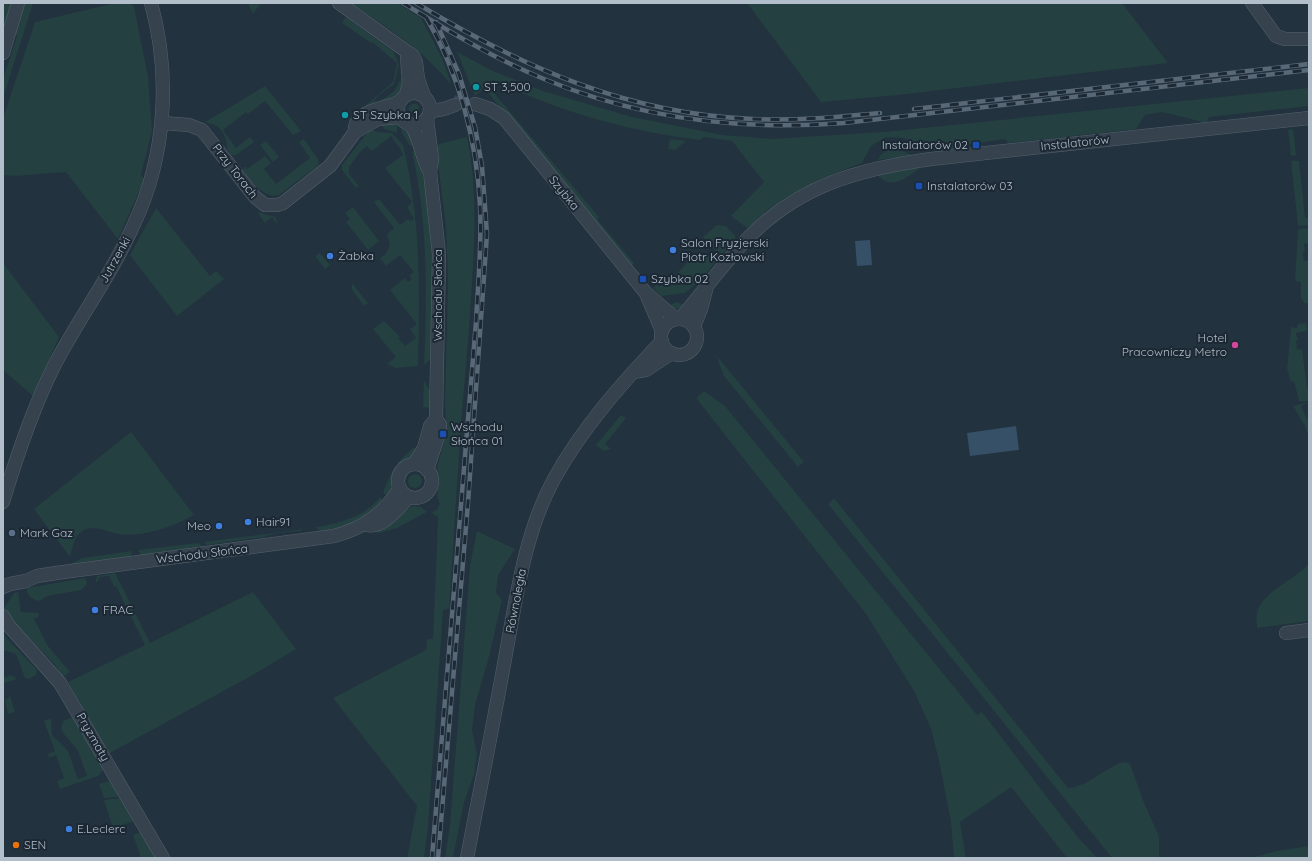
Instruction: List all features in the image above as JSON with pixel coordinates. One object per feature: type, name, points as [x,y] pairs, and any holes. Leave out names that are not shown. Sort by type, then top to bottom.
[{"type":"street","points":[[3,53],[18,3]]},
{"type":"street","name":"Jutrzenki","points":[[3,502],[21,444],[36,404],[55,365],[135,224],[152,176],[162,123],[163,82],[161,56],[151,3]]},
{"type":"street","points":[[339,3],[400,46],[413,56],[416,62],[418,79],[428,107],[420,124],[406,124],[399,117],[398,112],[409,82],[408,60],[400,46]]},
{"type":"street","points":[[1252,3],[1276,36],[1285,39],[1309,38]]},
{"type":"street","points":[[403,98],[416,93],[428,107]]},
{"type":"street","name":"Przy Torach","points":[[355,132],[354,127],[364,114],[403,98]]},
{"type":"street","points":[[428,107],[454,104]]},
{"type":"street","name":"Szybka","points":[[475,104],[490,109],[504,118],[645,292],[678,319]]},
{"type":"street","name":"Wschodu Słońca","points":[[427,470],[439,435],[440,425],[436,419],[440,284],[436,215],[430,172],[432,159],[428,107]]},
{"type":"street","name":"Przy Torach","points":[[162,123],[189,125],[202,130],[255,197],[260,202],[277,205],[288,200],[326,170],[355,132],[378,119],[399,117]]},
{"type":"street","name":"Instalatorów","points":[[707,285],[748,238],[768,220],[801,197],[842,178],[879,167],[931,159],[1309,118]]},
{"type":"street","name":"Wschodu Słońca","points":[[411,125],[416,132],[425,165],[430,172]]},
{"type":"street","points":[[678,319],[691,322],[698,333],[698,341],[694,348],[683,355],[672,353],[665,348],[662,336],[667,323],[678,319],[707,285]]},
{"type":"street","points":[[694,326],[701,309],[707,285]]},
{"type":"street","name":"Szybka","points":[[645,292],[662,336]]},
{"type":"street","name":"Równoległa","points":[[467,858],[519,582],[531,535],[544,500],[568,456],[594,420],[662,336]]},
{"type":"street","points":[[633,372],[646,370],[672,353]]},
{"type":"street","name":"Wschodu Słońca","points":[[414,464],[424,448],[430,426],[436,419]]},
{"type":"street","points":[[414,464],[422,466],[427,470],[431,480],[428,491],[417,498],[404,492],[398,480],[401,472],[408,466],[414,464]]},
{"type":"street","name":"Wschodu Słońca","points":[[3,587],[26,581],[37,576],[334,536],[365,525],[374,525],[390,516],[404,492]]},
{"type":"street","name":"Wschodu Słońca","points":[[3,578],[29,573],[37,576]]},
{"type":"street","name":"Pryzmaty","points":[[5,622],[60,682],[164,858]]},
{"type":"street","points":[[1286,633],[1309,630]]},
{"type":"green space","points":[[4,3],[14,3],[3,40],[3,6]]},
{"type":"green space","points":[[23,3],[33,3],[3,98],[3,79],[17,36],[14,31]]},
{"type":"green space","points":[[115,3],[130,3],[134,7],[148,76],[152,132],[141,174],[144,180],[118,239],[66,172],[14,176],[3,175],[3,118],[35,22]]},
{"type":"green space","points":[[248,3],[261,3],[253,14]]},
{"type":"green space","points":[[350,3],[397,3],[421,18],[442,58],[452,86],[430,62],[405,40]]},
{"type":"green space","points":[[747,3],[1122,3],[1168,63],[898,95],[821,102]]},
{"type":"green space","points":[[346,17],[394,52],[399,65],[394,84],[377,97],[373,104],[362,109],[393,82],[397,63],[372,42],[371,43],[342,23]]},
{"type":"green space","points":[[457,52],[493,71],[543,91],[632,117],[722,135],[772,139],[884,132],[1309,88],[1309,106],[1209,117],[1207,123],[1162,112],[1145,115],[1136,129],[1008,143],[1005,139],[965,145],[964,140],[957,140],[958,151],[942,153],[904,138],[886,137],[871,146],[862,163],[830,175],[801,189],[760,216],[747,228],[731,216],[764,182],[732,141],[704,137],[700,140],[619,125],[541,101],[491,79],[494,82],[489,87],[599,217],[597,219],[634,263],[631,266],[484,88],[475,96]]},
{"type":"green space","points":[[404,73],[400,90],[394,96],[378,103],[394,91]]},
{"type":"green space","points":[[265,86],[301,131],[293,135],[265,101],[248,114],[246,112],[223,130],[236,148],[250,137],[254,142],[236,155],[231,155],[220,129],[214,124],[205,122]]},
{"type":"green space","points":[[414,103],[418,105],[420,109],[418,113],[414,115],[410,113],[408,109],[410,105]]},
{"type":"green space","points":[[381,122],[397,124],[397,133],[384,129]]},
{"type":"green space","points":[[403,127],[411,134],[416,144],[410,146],[401,131]]},
{"type":"green space","points":[[372,129],[377,132],[392,133],[403,145],[409,173],[418,255],[418,366],[396,368],[387,364],[396,357],[373,329],[384,321],[400,337],[398,338],[405,346],[416,338],[410,329],[417,324],[390,290],[405,278],[408,282],[412,279],[409,275],[414,272],[400,255],[386,266],[380,258],[386,254],[390,245],[387,234],[394,228],[374,202],[379,199],[400,225],[408,219],[410,221],[414,219],[407,207],[412,202],[385,168],[403,155],[391,136],[372,151],[367,146],[360,152],[349,167],[349,174],[359,186],[356,188],[342,170],[342,165],[367,133]]},
{"type":"green space","points":[[1293,129],[1296,155],[1291,156],[1288,130]]},
{"type":"green space","points":[[467,137],[473,183],[474,256],[449,609],[443,610],[428,827],[424,858],[407,858],[417,806],[333,698],[426,650],[427,639],[433,639],[438,517],[431,513],[438,509],[440,504],[437,497],[439,480],[437,468],[446,430],[445,401],[448,282],[446,227],[436,148],[439,144]]},
{"type":"green space","points":[[304,139],[318,159],[319,165],[279,195],[269,195],[264,192],[254,184],[243,170],[244,166],[247,169],[265,156],[271,163],[264,169],[276,184],[310,158],[299,142]]},
{"type":"green space","points":[[670,139],[686,141],[675,150],[668,149]]},
{"type":"green space","points":[[266,141],[279,157],[273,162],[260,145]]},
{"type":"green space","points":[[891,149],[898,149],[912,155],[878,160],[881,154]]},
{"type":"green space","points":[[417,150],[428,203],[431,229],[433,280],[431,359],[424,365],[426,284],[424,231],[412,152]]},
{"type":"green space","points":[[1291,161],[1299,161],[1305,218],[1309,218],[1309,225],[1298,226]]},
{"type":"green space","points":[[921,167],[900,181],[888,182],[883,180],[878,175]]},
{"type":"green space","points":[[353,207],[379,241],[368,250],[346,222],[350,219],[345,213]]},
{"type":"green space","points":[[156,208],[210,276],[216,271],[224,279],[177,316],[130,255]]},
{"type":"green space","points":[[257,212],[276,217],[277,224],[272,217],[265,222],[273,234]]},
{"type":"green space","points":[[717,225],[726,226],[735,236],[735,239],[722,255],[712,247],[700,245],[706,240],[703,237]]},
{"type":"green space","points":[[1309,228],[1309,243],[1304,244],[1305,252],[1303,252],[1304,261],[1309,260],[1309,304],[1304,303],[1301,298],[1301,282],[1295,281],[1298,229]]},
{"type":"green space","points":[[320,253],[330,265],[325,269],[315,256]]},
{"type":"green space","points":[[694,254],[708,255],[716,261],[702,279],[685,293],[661,296],[653,288],[657,284],[659,287],[661,285],[664,287],[688,262],[685,259]]},
{"type":"green space","points":[[3,263],[59,337],[33,396],[3,370]]},
{"type":"green space","points":[[352,283],[368,303],[364,306],[352,290]]},
{"type":"green space","points":[[677,302],[686,306],[678,309],[667,306]]},
{"type":"green space","points":[[1306,323],[1307,331],[1296,333],[1298,340],[1296,341],[1297,350],[1302,349],[1307,388],[1309,388],[1309,401],[1299,401],[1294,381],[1291,382],[1287,369],[1291,327],[1297,328],[1298,324]]},
{"type":"green space","points":[[716,355],[804,462],[798,467],[724,376]]},
{"type":"green space","points":[[424,380],[430,391],[430,408],[423,407]]},
{"type":"green space","points":[[704,391],[725,406],[977,715],[982,712],[1076,835],[1097,858],[1067,858],[1011,787],[960,822],[966,858],[954,858],[951,823],[940,765],[931,729],[914,691],[866,614],[696,398]]},
{"type":"green space","points":[[1309,402],[1301,406],[1307,419],[1309,420],[1309,438],[1305,426],[1293,406]]},
{"type":"green space","points":[[621,415],[626,418],[605,444],[611,449],[604,451],[596,445]]},
{"type":"green space","points":[[131,432],[194,515],[170,526],[152,532],[135,535],[121,535],[100,529],[89,528],[81,532],[76,538],[70,557],[34,509]]},
{"type":"green space","points":[[413,448],[419,450],[410,459],[400,466],[398,465],[398,462]]},
{"type":"green space","points":[[392,471],[395,472],[392,488],[388,497],[383,492]]},
{"type":"green space","points":[[412,474],[418,474],[422,478],[422,484],[418,488],[412,488],[408,484],[408,478]]},
{"type":"green space","points":[[380,497],[384,501],[355,521],[321,532],[316,527],[333,524],[351,518],[374,504]]},
{"type":"green space","points":[[834,498],[1068,788],[1084,783],[1119,764],[1125,762],[1130,764],[1144,803],[1159,836],[1159,858],[1112,858],[828,504]]},
{"type":"green space","points":[[413,506],[421,507],[427,512],[397,528],[376,534],[405,510]]},
{"type":"green space","points":[[304,529],[301,531],[277,533],[264,537],[207,545],[203,542]]},
{"type":"green space","points":[[477,531],[515,549],[498,575],[496,593],[502,600],[489,657],[475,705],[472,729],[477,755],[474,775],[464,802],[453,857],[445,858],[450,824],[470,565]]},
{"type":"green space","points":[[198,543],[205,548],[144,556],[141,555],[138,550]]},
{"type":"green space","points":[[132,551],[131,556],[126,558],[69,565],[82,558]]},
{"type":"green space","points":[[1309,564],[1309,621],[1257,628],[1257,613],[1265,598]]},
{"type":"green space","points":[[115,573],[150,643],[253,592],[296,649],[251,676],[108,754],[68,682],[145,645],[116,586],[114,587],[109,576],[100,577],[95,583],[97,576]]},
{"type":"green space","points":[[85,578],[87,584],[81,590],[47,596],[39,601],[32,598],[27,593],[27,588]]},
{"type":"green space","points":[[18,592],[21,612],[38,613],[39,616],[34,619],[47,645],[70,672],[63,677],[55,665],[3,610],[14,593]]},
{"type":"green space","points":[[3,634],[37,670],[36,675],[29,679],[25,678],[16,654],[3,650]]},
{"type":"green space","points":[[11,675],[17,679],[4,683],[3,678]]},
{"type":"green space","points":[[10,696],[15,712],[8,714],[5,701]]},
{"type":"green space","points":[[72,717],[103,770],[98,776],[60,789],[57,781],[64,778],[56,755],[49,758],[48,754],[55,751],[44,721],[51,718],[52,735],[68,751],[78,779],[87,776],[78,751],[61,728],[63,721]]},
{"type":"green space","points":[[110,781],[119,797],[104,798],[99,784]]},
{"type":"green space","points":[[120,798],[134,821],[113,828],[104,800]]},
{"type":"green space","points":[[141,832],[155,858],[141,858],[133,835]]},
{"type":"green space","points":[[1309,846],[1309,858],[1251,858],[1277,851]]},
{"type":"water","points":[[870,240],[872,265],[857,266],[855,241]]},
{"type":"water","points":[[1016,426],[1019,450],[970,456],[967,433]]},
{"type":"tunnel","points":[[454,102],[475,104]]},
{"type":"railway","points":[[403,3],[490,54],[544,79],[580,93],[654,113],[729,123],[767,125],[844,123],[1309,70]]},
{"type":"railway","points":[[416,3],[456,26],[536,67],[619,97],[662,108],[707,115],[753,119],[816,118],[880,113]]},
{"type":"railway","points":[[426,17],[448,61],[464,108],[475,157],[480,206],[480,250],[476,322],[432,858]]},
{"type":"railway","points":[[436,22],[459,74],[475,127],[482,166],[487,234],[468,503],[438,858]]},
{"type":"railway","points":[[914,109],[1309,64]]},
{"type":"place","name":"ST 3,500","points":[[476,87]]},
{"type":"place","name":"ST Szybka 1","points":[[345,115]]},
{"type":"place","name":"Instalatorów 02","points":[[976,145]]},
{"type":"place","name":"Instalatorów 03","points":[[919,186]]},
{"type":"place","name":"Salon Fryzjerski Piotr Kozłowski","points":[[673,250]]},
{"type":"place","name":"Żabka","points":[[330,256]]},
{"type":"place","name":"Szybka 02","points":[[643,279]]},
{"type":"place","name":"Hotel Pracowniczy Metro","points":[[1235,345]]},
{"type":"place","name":"Wschodu Słońca 01","points":[[443,434]]},
{"type":"place","name":"Hair91","points":[[248,522]]},
{"type":"place","name":"Meo","points":[[219,526]]},
{"type":"place","name":"Mark Gaz","points":[[12,533]]},
{"type":"place","name":"FRAC","points":[[95,610]]},
{"type":"place","name":"E.Leclerc","points":[[69,829]]},
{"type":"place","name":"SEN","points":[[16,845]]}]
